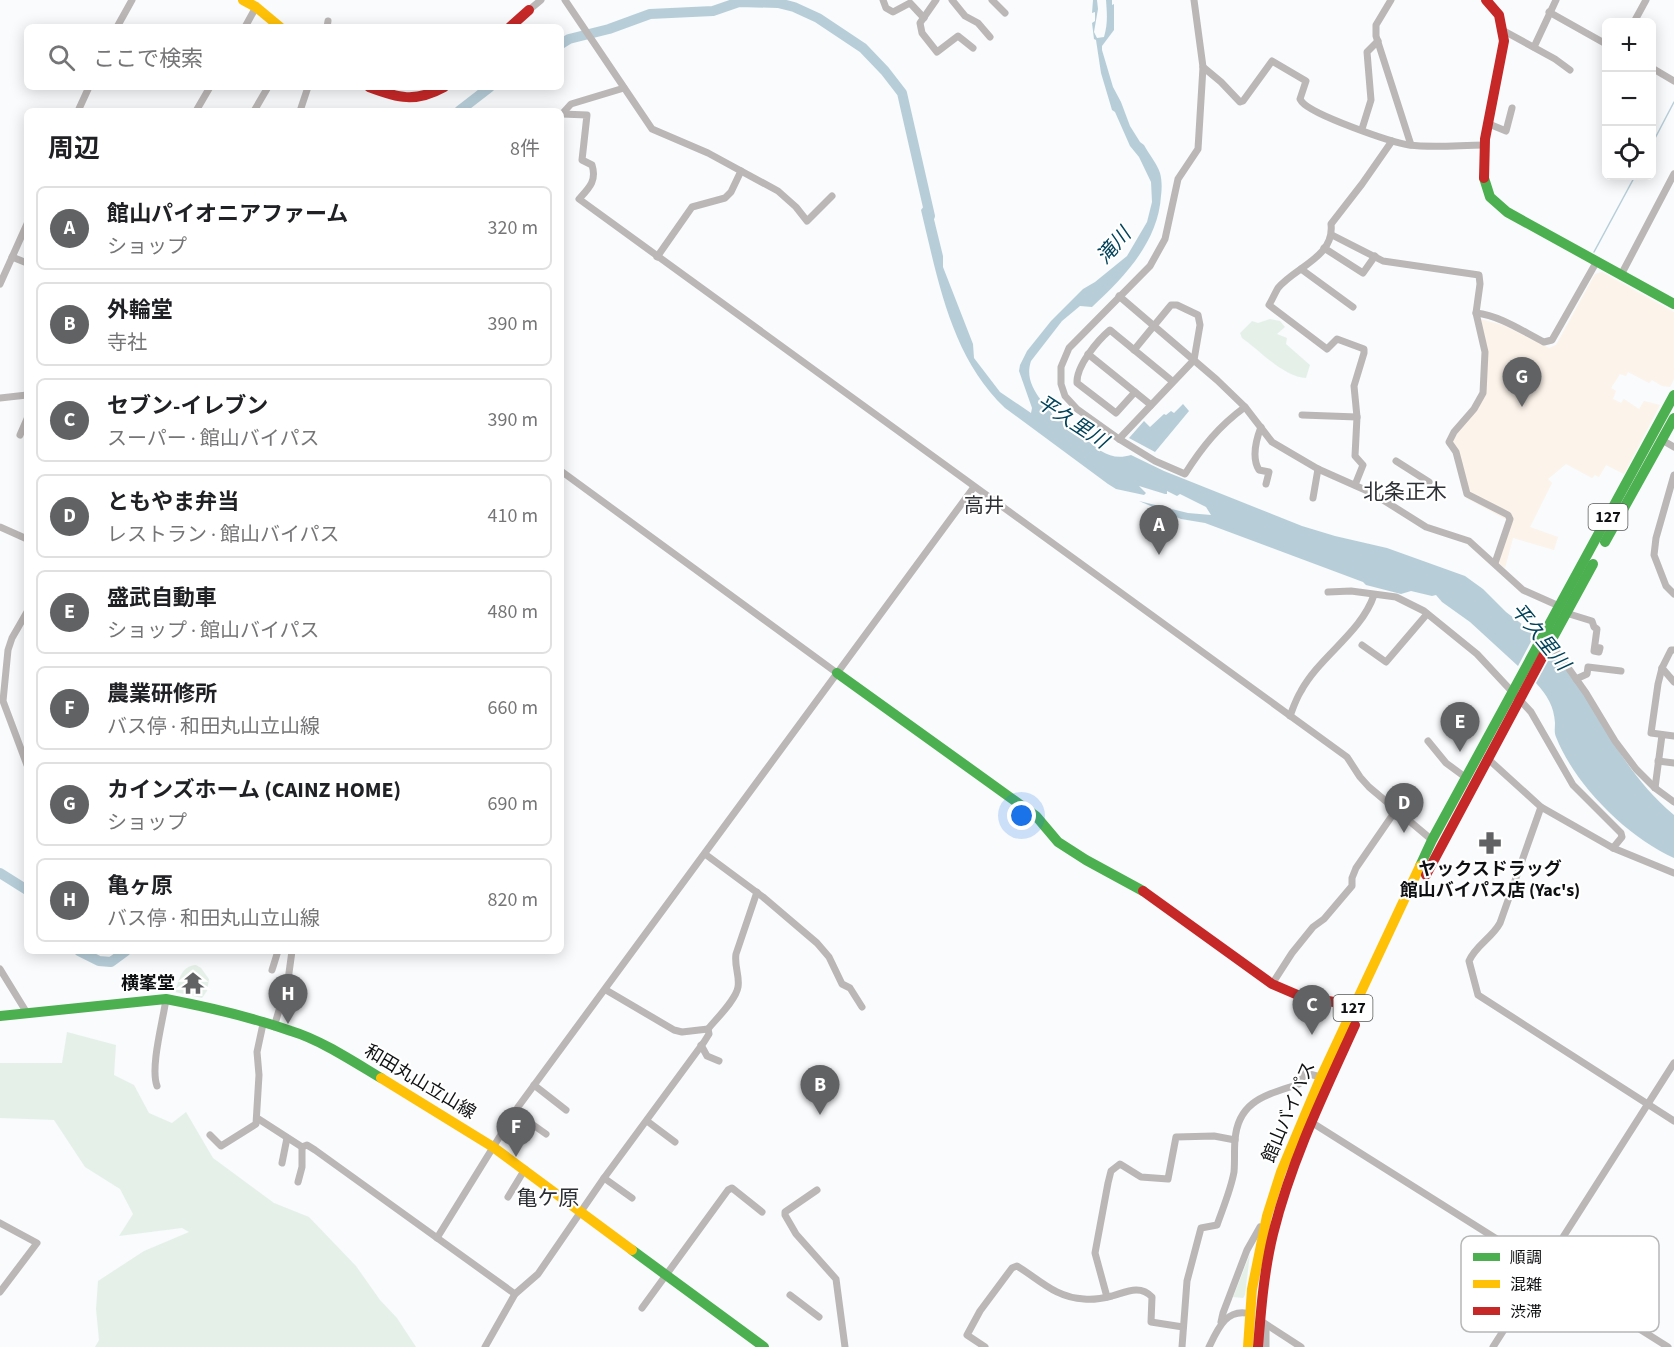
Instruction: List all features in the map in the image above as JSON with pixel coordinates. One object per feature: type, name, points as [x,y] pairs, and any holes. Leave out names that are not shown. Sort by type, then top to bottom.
[{"type":"main road","points":[[243,0],[256,7],[276,24]]},
{"type":"main road","points":[[1486,0],[1501,18],[1504,31],[1504,48],[1485,145],[1484,178],[1489,194],[1497,205],[1516,218],[1674,304]]},
{"type":"main road","points":[[513,24],[529,10]]},
{"type":"main road","points":[[377,90],[393,96],[412,99],[438,90]]},
{"type":"main road","name":"館山バイパス","points":[[1563,610],[1674,396]]},
{"type":"main road","name":"館山バイパス","points":[[1258,1347],[1263,1322],[1266,1264],[1291,1174],[1358,1008],[1432,840],[1465,777],[1516,694],[1674,418]]},
{"type":"main road","points":[[837,673],[1036,816],[1058,842],[1086,860],[1135,885],[1272,984],[1300,996],[1358,1008]]},
{"type":"main road","name":"館山バイパス","points":[[1248,1347],[1256,1264],[1267,1216],[1281,1172],[1321,1077],[1440,844],[1487,758],[1516,694]]},
{"type":"main road","name":"和田丸山立山線","points":[[0,1016],[166,999],[193,1004],[293,1032],[331,1049],[493,1146],[764,1347]]},
{"type":"street","points":[[119,24],[132,0]]},
{"type":"street","points":[[529,10],[541,0]]},
{"type":"street","points":[[565,0],[652,129],[708,153],[777,191],[807,220],[832,196]]},
{"type":"street","points":[[883,0],[886,8],[893,12],[910,3],[924,18]]},
{"type":"street","points":[[936,0],[920,22],[920,28],[937,52],[958,36],[973,48]]},
{"type":"street","points":[[952,0],[965,16],[978,23],[990,37]]},
{"type":"street","points":[[992,0],[1005,13]]},
{"type":"street","points":[[1194,0],[1203,68],[1198,149],[1179,179],[1165,239],[1150,266],[1069,348],[1061,367],[1061,384],[1065,396],[1077,408],[1119,439],[1155,461],[1185,474],[1208,439],[1227,420],[1245,407]]},
{"type":"street","points":[[1391,0],[1376,26],[1377,41],[1410,145]]},
{"type":"street","points":[[1534,47],[1556,0]]},
{"type":"street","points":[[1636,18],[1646,0]]},
{"type":"street","points":[[247,24],[256,7]]},
{"type":"street","points":[[1549,12],[1602,42]]},
{"type":"street","points":[[1504,31],[1570,70]]},
{"type":"street","points":[[1362,129],[1371,100],[1367,52],[1377,41]]},
{"type":"street","points":[[1203,68],[1221,82],[1240,102],[1272,61],[1306,81],[1300,99],[1303,105],[1326,118],[1410,145],[1485,145]]},
{"type":"street","points":[[1656,70],[1674,81]]},
{"type":"street","points":[[564,112],[570,104],[624,88]]},
{"type":"street","points":[[79,108],[88,90]]},
{"type":"street","points":[[198,108],[208,90]]},
{"type":"street","points":[[257,108],[266,90]]},
{"type":"street","points":[[301,108],[308,90]]},
{"type":"street","points":[[1489,124],[1506,131],[1512,108]]},
{"type":"street","points":[[564,114],[587,115],[582,160],[592,165],[595,177],[593,184],[579,199],[1347,756],[1364,782],[1432,840]]},
{"type":"street","points":[[1355,485],[1363,465],[1355,456],[1357,417],[1354,386],[1364,350],[1337,339],[1327,349],[1269,305],[1279,287],[1321,253],[1332,235],[1330,224],[1392,141]]},
{"type":"street","points":[[657,257],[692,207],[725,198],[731,192],[741,171]]},
{"type":"street","points":[[1621,275],[1674,174]]},
{"type":"street","points":[[0,284],[24,231]]},
{"type":"street","points":[[1332,235],[1383,261],[1479,275],[1476,313],[1485,352],[1483,393],[1449,442],[1456,452],[1467,494],[1508,515],[1510,519],[1495,563]]},
{"type":"street","points":[[1324,248],[1363,273],[1375,256]]},
{"type":"street","points":[[12,257],[24,262]]},
{"type":"street","points":[[1476,313],[1489,314],[1501,319],[1544,342],[1552,340],[1597,261]]},
{"type":"street","points":[[1301,269],[1353,307]]},
{"type":"street","points":[[1119,296],[1245,407],[1272,442],[1318,469],[1355,485],[1426,527],[1469,541],[1523,590],[1563,610],[1592,621],[1594,627],[1598,629],[1594,647]]},
{"type":"street","points":[[1119,439],[1194,360],[1200,325],[1198,315],[1178,305],[1172,305],[1134,350]]},
{"type":"street","points":[[1135,392],[1116,413],[1077,383],[1088,354],[1110,330],[1172,381]]},
{"type":"street","points":[[1088,354],[1150,405]]},
{"type":"street","points":[[0,398],[24,395]]},
{"type":"street","points":[[1302,415],[1357,417]]},
{"type":"street","points":[[20,435],[24,426]]},
{"type":"street","points":[[1261,427],[1254,456],[1259,470],[1269,472],[1266,484]]},
{"type":"street","points":[[1662,440],[1674,447]]},
{"type":"street","points":[[1396,461],[1429,482]]},
{"type":"street","points":[[1313,498],[1318,469]]},
{"type":"street","points":[[564,473],[837,673]]},
{"type":"street","points":[[1674,475],[1656,538],[1654,555],[1666,586],[1674,594]]},
{"type":"street","points":[[437,1238],[515,1112],[974,487]]},
{"type":"street","points":[[0,527],[24,538]]},
{"type":"street","points":[[1328,592],[1351,591],[1396,597],[1427,614],[1477,654],[1516,694],[1536,719],[1573,785],[1621,833],[1622,837],[1613,848]]},
{"type":"street","points":[[1290,716],[1301,690],[1361,619],[1374,595]]},
{"type":"street","points":[[1362,645],[1386,662],[1427,614]]},
{"type":"street","points":[[24,617],[8,650],[1,700],[24,758]]},
{"type":"street","points":[[1546,640],[1576,679],[1615,741],[1636,769],[1654,788],[1674,802]]},
{"type":"street","points":[[1674,650],[1671,650],[1662,668],[1651,733],[1674,736]]},
{"type":"street","points":[[1576,679],[1587,674],[1588,667],[1621,671]]},
{"type":"street","points":[[1662,668],[1674,682]]},
{"type":"street","points":[[1654,788],[1662,735]]},
{"type":"street","points":[[1428,741],[1446,763],[1465,777]]},
{"type":"street","points":[[1487,758],[1541,807],[1613,848],[1674,873]]},
{"type":"street","points":[[1658,761],[1674,763]]},
{"type":"street","points":[[1541,807],[1500,923],[1494,934],[1475,949],[1469,961],[1478,995],[1674,1121]]},
{"type":"street","points":[[1272,984],[1292,953],[1313,927],[1352,886],[1356,868],[1396,810]]},
{"type":"street","points":[[705,854],[757,892],[817,943],[829,957],[842,984],[850,988],[862,1007]]},
{"type":"street","points":[[606,990],[674,1030],[682,1032],[708,1029],[736,995],[738,988],[734,963],[757,892]]},
{"type":"street","points":[[272,970],[277,954]]},
{"type":"street","points":[[274,1027],[288,980],[292,954]]},
{"type":"street","points":[[0,969],[27,1013]]},
{"type":"street","points":[[157,1086],[154,1080],[155,1068],[166,999]]},
{"type":"street","points":[[210,1135],[221,1146],[256,1124],[259,1075],[257,1052],[262,1024]]},
{"type":"street","points":[[485,1347],[515,1294],[538,1274],[604,1178],[709,1034],[708,1029]]},
{"type":"street","points":[[701,1045],[707,1056],[719,1061]]},
{"type":"street","points":[[1563,1236],[1674,1063]]},
{"type":"street","points":[[1182,1347],[1187,1281],[1201,1228],[1217,1225],[1233,1172],[1235,1140],[1240,1116],[1261,1097],[1299,1084],[1305,1073],[1321,1077]]},
{"type":"street","points":[[534,1086],[566,1110]]},
{"type":"street","points":[[515,1112],[546,1134]]},
{"type":"street","points":[[257,1118],[302,1147],[307,1146],[315,1150],[515,1294]]},
{"type":"street","points":[[647,1121],[675,1142]]},
{"type":"street","points":[[1311,1122],[1491,1236]]},
{"type":"street","points":[[1107,1297],[1095,1253],[1104,1198],[1111,1172],[1120,1164],[1141,1177],[1168,1179],[1176,1137],[1214,1136],[1235,1140]]},
{"type":"street","points":[[282,1163],[287,1138]]},
{"type":"street","points":[[298,1182],[302,1167],[302,1147]]},
{"type":"street","points":[[508,1197],[525,1169]]},
{"type":"street","points":[[604,1178],[632,1198]]},
{"type":"street","points":[[642,1308],[728,1190],[732,1188],[762,1212]]},
{"type":"street","points":[[817,1190],[785,1212],[785,1215],[796,1234],[836,1279],[845,1347]]},
{"type":"street","points":[[1209,1347],[1221,1322],[1246,1250],[1267,1216]]},
{"type":"street","points":[[0,1222],[36,1244],[0,1292]]},
{"type":"street","points":[[985,1347],[967,1335],[980,1311],[1012,1268],[1017,1266],[1057,1294],[1085,1300],[1107,1297],[1134,1289],[1148,1293],[1152,1297],[1151,1322],[1183,1327]]},
{"type":"street","points":[[790,1295],[819,1317]]},
{"type":"street","points":[[1221,1322],[1236,1312],[1250,1313],[1301,1347]]},
{"type":"street","points":[[1263,1322],[1266,1347]]},
{"type":"street","points":[[1493,1347],[1502,1332]]},
{"type":"street","points":[[1644,1332],[1668,1347]]},
{"type":"shaded area","points":[[1602,272],[1674,312],[1674,379],[1670,387],[1662,386],[1652,380],[1649,383],[1628,372],[1626,376],[1620,374],[1611,388],[1616,391],[1613,399],[1621,403],[1624,399],[1639,409],[1644,401],[1660,405],[1624,474],[1606,465],[1599,477],[1595,475],[1592,478],[1566,464],[1548,479],[1552,483],[1530,527],[1558,537],[1554,550],[1513,538],[1505,568],[1493,559],[1507,520],[1466,498],[1454,453],[1447,444],[1481,393],[1483,353],[1476,318],[1503,325],[1549,348],[1556,345],[1595,274]]},
{"type":"shaded area","points":[[1270,319],[1280,321],[1285,327],[1277,334],[1287,338],[1286,344],[1310,365],[1306,378],[1281,369],[1242,338],[1240,333],[1252,321],[1258,323]]},
{"type":"shaded area","points":[[196,965],[209,979],[207,991],[202,998],[175,992],[179,978],[184,971]]},
{"type":"shaded area","points":[[67,1032],[116,1045],[114,1075],[134,1085],[149,1113],[172,1123],[186,1112],[213,1158],[274,1203],[309,1217],[356,1266],[380,1300],[397,1318],[416,1347],[95,1347],[99,1340],[96,1309],[98,1281],[144,1251],[189,1232],[182,1228],[119,1236],[133,1214],[120,1189],[85,1167],[54,1120],[0,1118],[0,1063],[62,1063]]},
{"type":"shaded area","points":[[1250,1254],[1245,1295],[1243,1298],[1233,1297]]},
{"type":"water","points":[[1093,0],[1097,0],[1098,9],[1094,32],[1097,38],[1104,37],[1107,18],[1106,0],[1112,0],[1112,5],[1114,4],[1114,30],[1102,46],[1102,50],[1113,87],[1130,126],[1159,170],[1161,196],[1153,229],[1127,272],[1092,307],[1080,306],[1062,321],[1031,361],[1030,377],[1041,400],[1045,401],[1053,416],[1063,420],[1108,455],[1119,457],[1131,455],[1164,471],[1302,526],[1387,548],[1465,576],[1535,634],[1518,666],[1470,622],[1436,595],[1411,591],[1401,594],[1366,585],[1205,523],[1181,519],[1139,501],[1188,513],[1211,515],[1206,507],[1180,494],[1177,496],[1167,491],[1165,494],[1139,486],[1146,493],[1144,495],[1116,489],[1005,408],[971,365],[949,316],[941,290],[921,210],[927,202],[931,207],[943,256],[943,267],[973,344],[974,358],[1000,392],[1031,413],[1032,408],[1019,371],[1027,351],[1051,321],[1083,289],[1127,256],[1147,222],[1152,202],[1151,182],[1112,110],[1094,39]]},
{"type":"water","points":[[1183,404],[1189,411],[1155,452],[1129,438],[1144,421],[1150,427],[1164,414],[1171,411],[1174,413]]},
{"type":"water","points":[[1553,652],[1580,688],[1636,776],[1674,815],[1674,858],[1638,837],[1604,808],[1589,791],[1565,755],[1555,735],[1554,717],[1547,696],[1536,683]]},
{"type":"waterway","name":"平久里川","points":[[564,42],[650,14],[713,11],[739,2],[778,3],[794,7],[818,18],[863,48],[902,93],[930,216]]},
{"type":"waterway","name":"平久里川","points":[[463,108],[486,90]]},
{"type":"waterway","points":[[1656,136],[1674,102]]},
{"type":"waterway","points":[[1594,252],[1633,180]]},
{"type":"waterway","name":"平久里川","points":[[0,873],[24,888]]},
{"type":"waterway","name":"平久里川","points":[[85,954],[99,961],[111,962],[122,954]]},
{"type":"traffic: fast","points":[[1484,178],[1490,197],[1507,212],[1674,304]]},
{"type":"traffic: fast","points":[[1420,866],[1674,395]]},
{"type":"traffic: fast","points":[[1605,542],[1674,418]]},
{"type":"traffic: fast","points":[[1551,641],[1593,564]]},
{"type":"traffic: fast","points":[[837,673],[1036,816],[1058,842],[1143,891]]},
{"type":"traffic: fast","points":[[0,1016],[166,999],[245,1017],[302,1035],[337,1052],[381,1078]]},
{"type":"traffic: fast","points":[[632,1250],[764,1347]]},
{"type":"traffic: slow","points":[[243,0],[256,7],[276,24]]},
{"type":"traffic: slow","points":[[1248,1347],[1252,1289],[1267,1216],[1281,1172],[1321,1077],[1420,866]]},
{"type":"traffic: slow","points":[[381,1078],[493,1147],[632,1250]]},
{"type":"traffic: jam","points":[[1484,178],[1485,139],[1504,41],[1499,15],[1486,0]]},
{"type":"traffic: jam","points":[[513,24],[529,10]]},
{"type":"traffic: jam","points":[[378,90],[406,97],[415,97],[438,90]]},
{"type":"traffic: jam","points":[[1426,875],[1551,641]]},
{"type":"traffic: jam","points":[[1143,891],[1272,984],[1300,996],[1345,1004],[1362,1010]]},
{"type":"traffic: jam","points":[[1258,1347],[1267,1262],[1280,1207],[1309,1128],[1355,1025]]},
{"type":"place","name":"カインズホーム (CAINZ HOME)","points":[[1522,407]]},
{"type":"place","name":"館山パイオニアファーム","points":[[1159,555]]},
{"type":"place","name":"盛武自動車","points":[[1460,752]]},
{"type":"place","name":"ともやま弁当","points":[[1404,833]]},
{"type":"place","name":"ヤックスドラッグ 館山バイパス店 (Yac's)","points":[[1490,843]]},
{"type":"place","name":"横峯堂","points":[[193,983]]},
{"type":"place","name":"亀ヶ原","points":[[288,1024]]},
{"type":"place","name":"セブン-イレブン","points":[[1312,1035]]},
{"type":"place","name":"外輪堂","points":[[820,1115]]},
{"type":"place","name":"農業研修所","points":[[516,1157]]},
{"type":"district","name":"北条正木","points":[[1405,492]]},
{"type":"district","name":"高井","points":[[984,506]]},
{"type":"district","name":"亀ケ原","points":[[548,1198]]},
{"type":"water label","name":"滝川","points":[[1114,246]]}]
